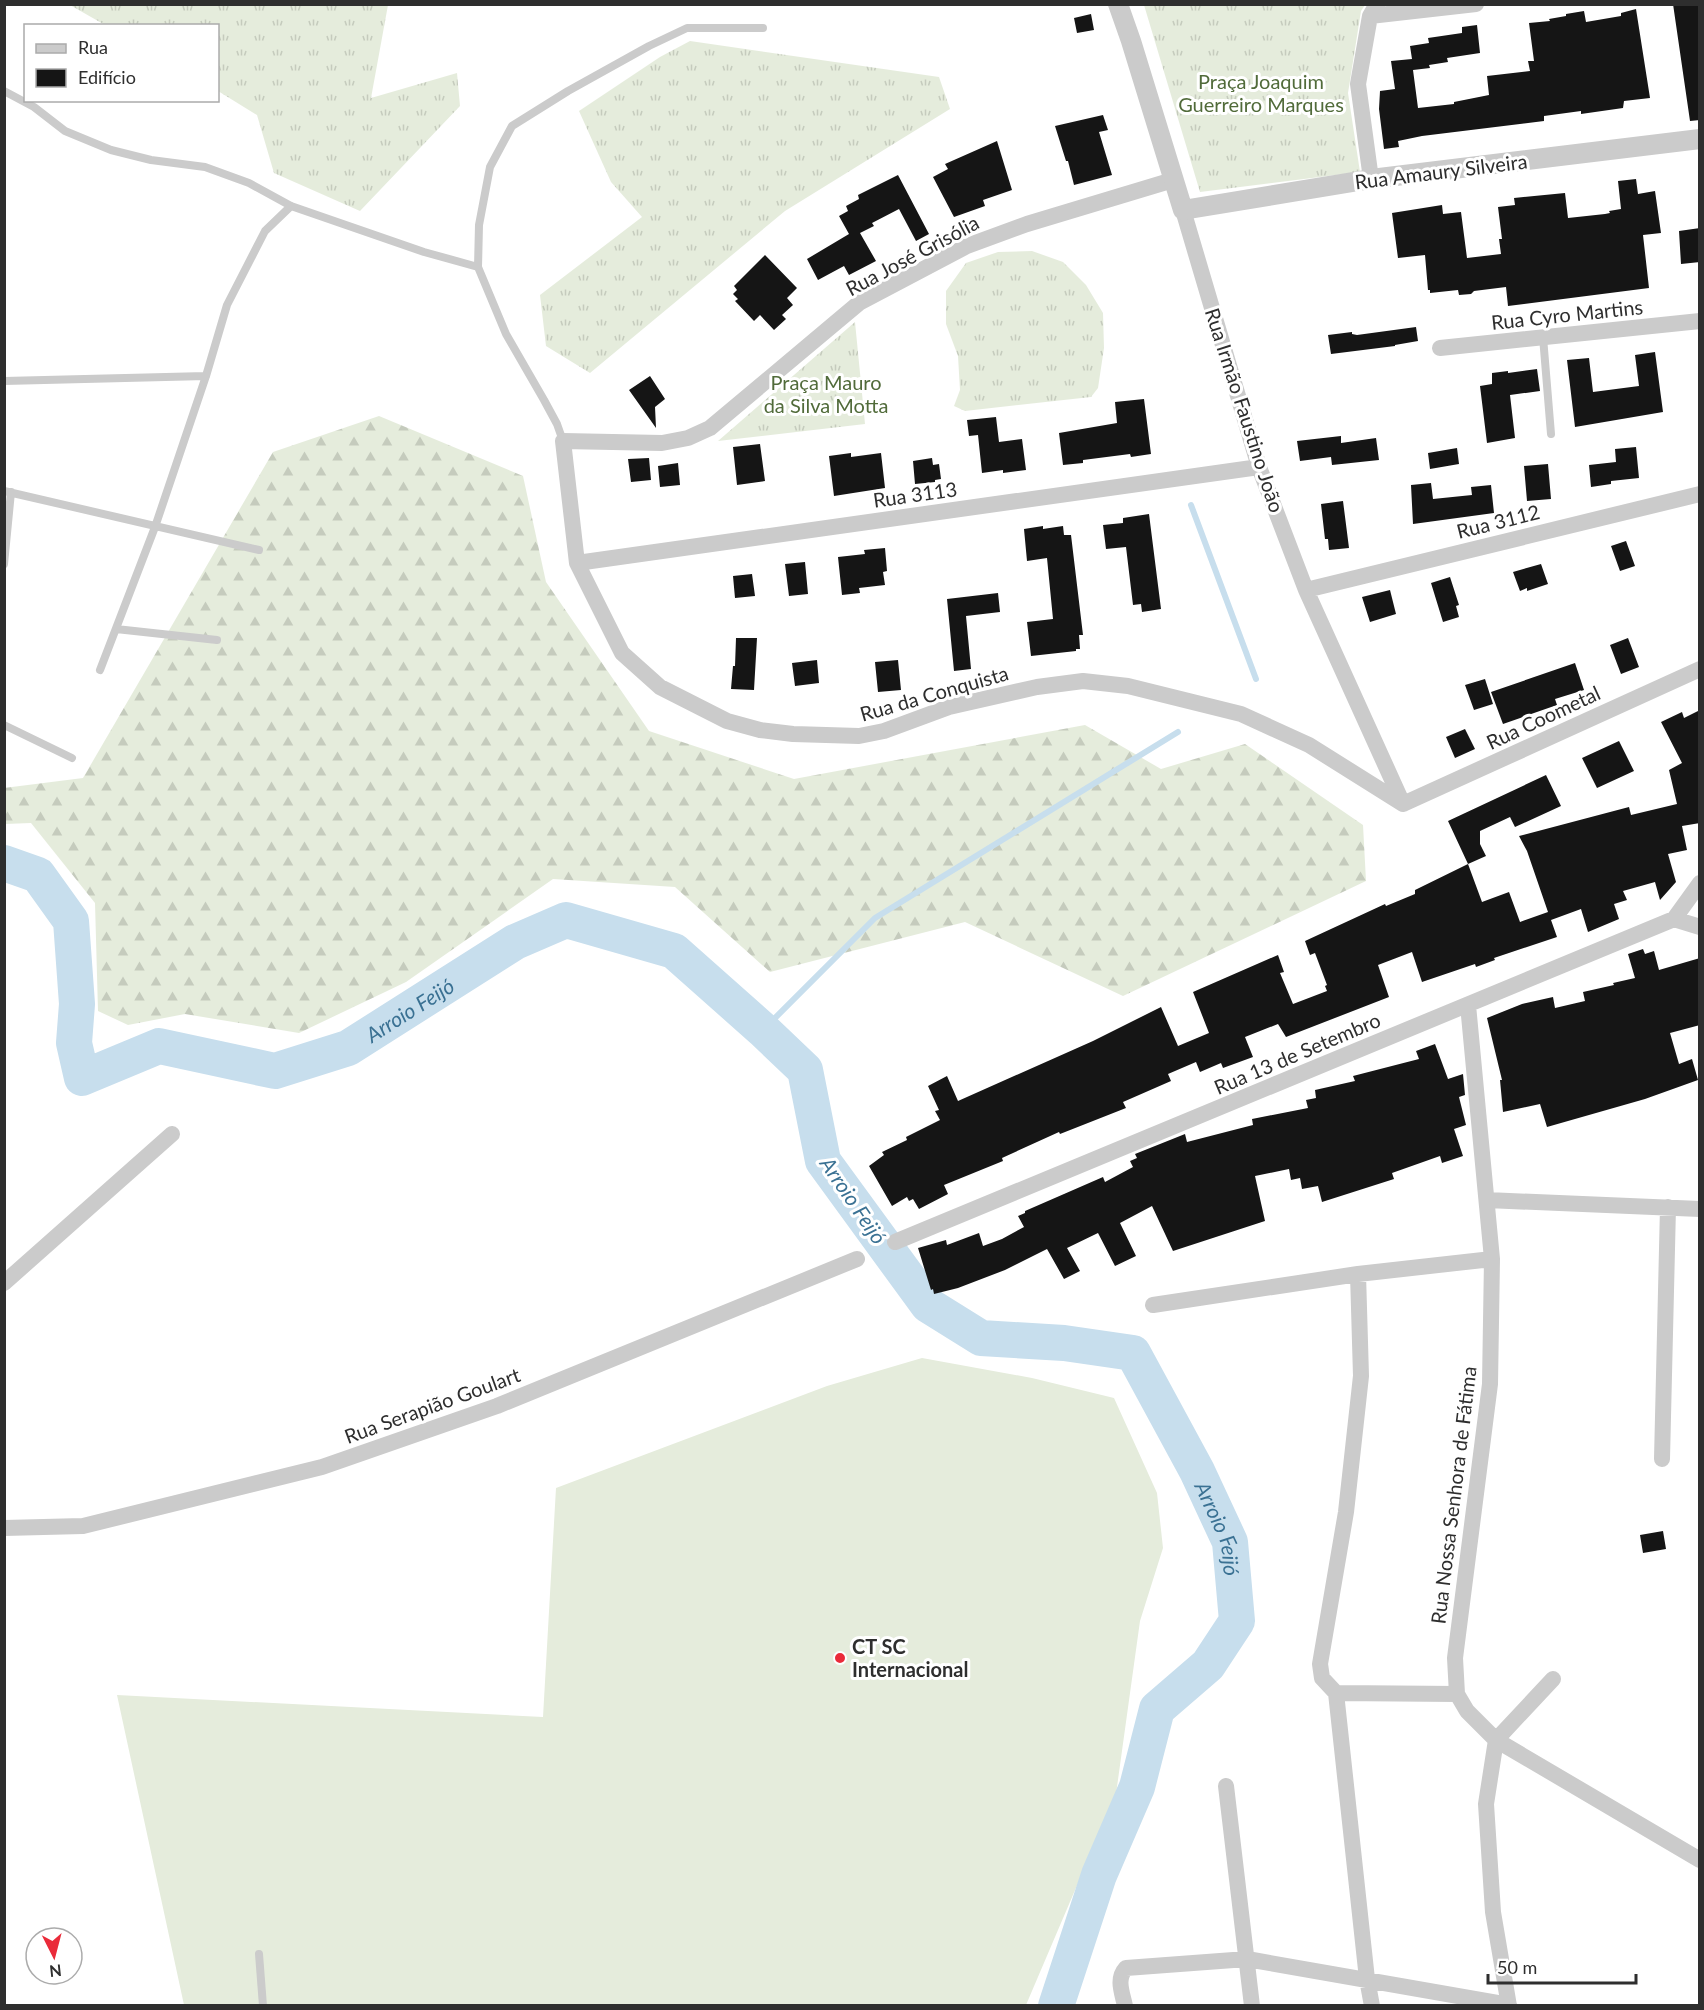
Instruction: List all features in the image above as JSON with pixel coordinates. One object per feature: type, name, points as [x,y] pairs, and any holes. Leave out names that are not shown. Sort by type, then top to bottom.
[{"type":"street","name":"Rua Irmão Faustino João","points":[[1118,4],[1183,210],[1259,467],[1306,590],[1404,804]]},
{"type":"street","points":[[1371,179],[1358,84],[1374,10],[1476,4]]},
{"type":"street","name":"Rua Amaury Silveira","points":[[1183,210],[1371,179],[1700,139]]},
{"type":"street","name":"Rua José Grisólia","points":[[563,441],[662,442],[688,438],[710,428],[859,303],[957,251],[1027,224],[1173,180]]},
{"type":"street","name":"Rua Cyro Martins","points":[[1440,348],[1700,321]]},
{"type":"street","name":"Rua da Conquista","points":[[563,441],[577,563],[622,653],[660,687],[727,721],[760,730],[793,734],[859,736],[884,731],[949,707],[1037,687],[1083,681],[1128,686],[1241,714],[1309,746],[1404,804]]},
{"type":"street","name":"Rua 3113","points":[[577,563],[1259,467]]},
{"type":"street","name":"Rua 3112","points":[[1306,590],[1700,494]]},
{"type":"street","name":"Rua Coometal","points":[[1404,804],[1700,669]]},
{"type":"street","points":[[1700,883],[1674,919],[1700,927]]},
{"type":"street","name":"Rua 13 de Setembro","points":[[894,1242],[1674,919]]},
{"type":"street","name":"Rua Nossa Senhora de Fátima","points":[[1457,1694],[1455,1658],[1490,1384],[1492,1259],[1468,1005]]},
{"type":"street","points":[[4,1283],[172,1134]]},
{"type":"street","points":[[1487,1200],[1700,1209]]},
{"type":"street","points":[[1662,1459],[1668,1207]]},
{"type":"street","name":"Rua Serapião Goulart","points":[[4,1528],[82,1526],[322,1467],[497,1406],[857,1258]]},
{"type":"street","points":[[1153,1305],[1358,1274],[1492,1259]]},
{"type":"street","points":[[1358,1274],[1361,1376],[1346,1512],[1320,1664],[1322,1678],[1336,1693],[1367,1979],[1372,2006]]},
{"type":"street","points":[[1125,2006],[1120,1981],[1126,1968],[1247,1959],[1509,2005],[1493,1912],[1486,1804],[1496,1740],[1553,1679]]},
{"type":"street","points":[[1336,1693],[1457,1694],[1467,1711],[1496,1740],[1700,1860]]},
{"type":"street","points":[[1226,1786],[1252,2006]]},
{"type":"lane","points":[[563,441],[557,423],[506,334],[478,267],[479,225],[490,167],[512,126],[618,63],[687,28],[763,28]]},
{"type":"lane","points":[[4,91],[24,102]]},
{"type":"lane","points":[[25,102],[65,131],[111,150],[151,160],[205,167],[249,183],[291,206],[424,252],[478,267]]},
{"type":"lane","points":[[100,670],[155,527],[206,376],[227,305],[265,231],[291,206]]},
{"type":"lane","points":[[1543,337],[1551,434]]},
{"type":"lane","points":[[4,381],[206,376]]},
{"type":"lane","points":[[4,564],[8,491],[259,550]]},
{"type":"lane","points":[[116,630],[217,640]]},
{"type":"lane","points":[[4,725],[72,758]]},
{"type":"lane","points":[[259,1954],[263,2006]]},
{"type":"green space","points":[[70,5],[388,5],[371,98],[457,73],[460,106],[360,211],[274,173],[257,115],[219,92],[219,24],[103,24]]},
{"type":"green space","name":"Praça Joaquim Guerreiro Marques","points":[[1144,5],[1365,5],[1361,11],[1348,93],[1360,172],[1200,192]]},
{"type":"green space","points":[[690,41],[939,77],[950,109],[785,211],[590,373],[546,346],[540,295],[642,217],[611,182],[579,111],[660,57]]},
{"type":"green space","points":[[1032,251],[1063,262],[1086,285],[1103,313],[1104,348],[1098,388],[1091,397],[965,411],[954,406],[960,390],[958,356],[946,324],[946,291],[966,263],[998,252]]},
{"type":"green space","name":"Praça Mauro da Silva Motta","points":[[855,322],[865,424],[718,441]]},
{"type":"green space","points":[[379,416],[523,476],[546,582],[649,731],[794,779],[1085,725],[1161,769],[1245,744],[1363,825],[1366,881],[1123,996],[965,922],[770,972],[675,887],[553,879],[406,982],[299,1033],[185,1014],[128,1025],[98,1011],[95,903],[31,823],[5,824],[4,788],[83,778],[273,452]]},
{"type":"green space","name":"CT SC Internacional","points":[[922,1358],[1032,1378],[1114,1398],[1157,1493],[1163,1548],[1140,1621],[1116,1794],[1026,2005],[184,2005],[117,1695],[543,1717],[556,1488],[827,1386]]},
{"type":"building","points":[[1673,4],[1700,4],[1700,120],[1690,121]]},
{"type":"building","points":[[1636,9],[1650,98],[1624,101],[1623,108],[1544,116],[1544,121],[1422,136],[1398,141],[1399,147],[1384,149],[1379,109],[1380,91],[1395,89],[1391,61],[1412,59],[1410,46],[1429,43],[1428,38],[1462,33],[1462,27],[1477,25],[1480,53],[1447,58],[1448,62],[1429,65],[1430,68],[1413,70],[1418,108],[1454,104],[1454,102],[1489,95],[1487,76],[1530,71],[1528,61],[1534,61],[1529,23],[1550,21],[1549,19],[1584,11],[1586,22],[1621,16],[1621,13]]},
{"type":"building","points":[[1091,14],[1094,30],[1077,33],[1074,18]]},
{"type":"building","points":[[1103,115],[1108,130],[1099,132],[1112,175],[1074,185],[1055,126]]},
{"type":"building","points":[[997,141],[1012,190],[983,200],[985,206],[954,217],[933,177],[948,169],[945,164]]},
{"type":"building","points":[[898,175],[929,234],[916,241],[899,209],[872,223],[874,226],[860,233],[876,261],[849,275],[844,266],[818,280],[807,259],[849,234],[839,216],[848,211],[846,206],[859,199],[858,195]]},
{"type":"building","points":[[1636,179],[1638,194],[1655,191],[1661,233],[1643,235],[1649,288],[1508,306],[1506,287],[1459,295],[1458,290],[1430,293],[1425,255],[1398,258],[1392,213],[1442,205],[1443,214],[1461,212],[1467,258],[1501,254],[1499,239],[1502,239],[1498,207],[1515,205],[1514,198],[1565,193],[1568,218],[1605,214],[1621,209],[1618,181]]},
{"type":"building","points":[[1700,228],[1700,262],[1681,264],[1679,231]]},
{"type":"building","points":[[765,255],[797,288],[787,298],[793,305],[782,315],[786,319],[774,330],[760,315],[754,321],[735,301],[738,299],[733,294],[737,290],[734,286]]},
{"type":"building","points":[[1416,327],[1418,341],[1331,354],[1328,335],[1352,332],[1357,335]]},
{"type":"building","points":[[1655,352],[1663,412],[1575,427],[1567,360],[1589,358],[1593,392],[1639,386],[1635,355]]},
{"type":"building","points":[[1537,369],[1540,391],[1510,395],[1515,438],[1487,443],[1480,386],[1492,384],[1492,373]]},
{"type":"building","points":[[650,376],[665,399],[655,407],[656,428],[629,390]]},
{"type":"building","points":[[1144,399],[1151,454],[1131,457],[1130,454],[1063,465],[1059,433],[1117,423],[1115,402]]},
{"type":"building","points":[[996,417],[999,442],[1022,439],[1026,470],[982,473],[978,435],[969,436],[967,420]]},
{"type":"building","points":[[1341,436],[1341,443],[1376,438],[1379,460],[1332,465],[1331,457],[1300,461],[1297,441]]},
{"type":"building","points":[[760,444],[765,481],[737,485],[733,447]]},
{"type":"building","points":[[1636,447],[1639,478],[1611,481],[1611,484],[1591,487],[1589,465],[1616,462],[1615,449]]},
{"type":"building","points":[[1457,448],[1459,464],[1430,469],[1428,453]]},
{"type":"building","points":[[851,453],[851,457],[881,453],[885,488],[834,496],[829,456]]},
{"type":"building","points":[[649,458],[651,480],[631,482],[628,459]]},
{"type":"building","points":[[932,458],[933,465],[939,464],[941,479],[935,482],[915,484],[913,461]]},
{"type":"building","points":[[678,463],[680,485],[660,487],[658,466]]},
{"type":"building","points":[[1548,464],[1551,499],[1527,501],[1524,466]]},
{"type":"building","points":[[1431,483],[1433,499],[1472,495],[1471,487],[1491,485],[1494,513],[1413,524],[1411,485]]},
{"type":"building","points":[[1343,501],[1349,548],[1329,550],[1328,539],[1325,539],[1321,504]]},
{"type":"building","points":[[1149,514],[1161,609],[1142,612],[1141,604],[1133,605],[1126,547],[1106,549],[1103,525],[1123,523],[1123,518]]},
{"type":"building","points":[[1043,526],[1043,529],[1063,526],[1064,535],[1071,535],[1083,635],[1079,635],[1080,649],[1076,651],[1031,656],[1027,622],[1053,619],[1047,558],[1027,561],[1024,529]]},
{"type":"building","points":[[1626,541],[1635,566],[1620,571],[1611,546]]},
{"type":"building","points":[[885,548],[887,571],[883,572],[885,585],[859,588],[860,593],[842,595],[838,557],[865,554],[864,550]]},
{"type":"building","points":[[805,562],[808,594],[789,596],[785,564]]},
{"type":"building","points":[[1541,564],[1548,584],[1520,591],[1513,572]]},
{"type":"building","points":[[752,574],[755,596],[735,598],[733,576]]},
{"type":"building","points":[[1450,577],[1459,605],[1456,606],[1459,617],[1443,622],[1431,583]]},
{"type":"building","points":[[1390,590],[1396,614],[1370,622],[1362,597]]},
{"type":"building","points":[[998,593],[1000,612],[966,616],[971,669],[954,671],[947,599]]},
{"type":"building","points":[[736,638],[757,638],[754,690],[731,689]]},
{"type":"building","points":[[1628,638],[1639,667],[1621,674],[1610,645]]},
{"type":"building","points":[[817,660],[819,683],[795,686],[792,663]]},
{"type":"building","points":[[898,660],[901,690],[878,692],[875,662]]},
{"type":"building","points":[[1575,663],[1584,690],[1555,699],[1557,705],[1503,724],[1491,692]]},
{"type":"building","points":[[1485,679],[1493,704],[1474,710],[1465,685]]},
{"type":"building","points":[[1700,710],[1700,823],[1682,826],[1687,850],[1668,854],[1676,882],[1660,900],[1655,882],[1623,891],[1627,900],[1614,904],[1619,919],[1588,932],[1581,909],[1551,920],[1557,937],[1494,958],[1495,960],[1476,967],[1475,964],[1422,982],[1412,952],[1378,965],[1389,997],[1286,1037],[1278,1024],[1245,1037],[1253,1057],[1223,1068],[1221,1063],[1200,1072],[1196,1062],[1168,1074],[1171,1081],[1123,1102],[1126,1108],[1060,1134],[1059,1132],[1002,1158],[1003,1161],[944,1185],[948,1194],[919,1209],[913,1199],[909,1201],[907,1197],[892,1206],[869,1166],[884,1155],[882,1152],[940,1120],[935,1111],[939,1110],[928,1086],[947,1076],[958,1101],[1093,1041],[1161,1007],[1178,1046],[1209,1033],[1193,992],[1278,955],[1284,972],[1280,973],[1293,1004],[1327,991],[1325,986],[1327,985],[1315,953],[1310,955],[1305,941],[1385,904],[1386,906],[1415,894],[1415,890],[1468,864],[1482,902],[1509,892],[1520,922],[1548,912],[1527,851],[1519,836],[1629,807],[1631,815],[1677,804],[1669,770],[1682,763],[1661,722],[1682,712],[1684,718]]},
{"type":"building","points":[[1465,729],[1475,749],[1455,758],[1446,737]]},
{"type":"building","points":[[1619,741],[1634,771],[1597,788],[1582,758]]},
{"type":"building","points":[[1546,775],[1561,806],[1515,827],[1510,817],[1480,831],[1480,844],[1486,856],[1468,864],[1448,821]]},
{"type":"building","points":[[1643,949],[1645,954],[1654,951],[1659,970],[1700,958],[1700,1025],[1670,1033],[1679,1064],[1692,1059],[1698,1080],[1645,1099],[1547,1127],[1540,1104],[1503,1112],[1500,1080],[1502,1080],[1487,1018],[1522,1004],[1553,997],[1555,1008],[1585,1001],[1583,992],[1635,978],[1628,954]]},
{"type":"building","points":[[1435,1044],[1448,1079],[1463,1074],[1465,1095],[1459,1097],[1466,1125],[1454,1129],[1463,1156],[1442,1163],[1440,1156],[1392,1173],[1394,1179],[1322,1202],[1318,1186],[1302,1189],[1300,1178],[1291,1180],[1289,1169],[1255,1176],[1265,1221],[1173,1251],[1152,1206],[1120,1223],[1136,1256],[1115,1266],[1098,1233],[1067,1248],[1080,1271],[1064,1279],[1047,1249],[1005,1270],[958,1288],[934,1294],[933,1289],[931,1290],[918,1248],[946,1240],[947,1245],[979,1233],[983,1246],[1002,1239],[1024,1227],[1018,1216],[1025,1211],[1103,1177],[1105,1182],[1133,1167],[1130,1161],[1137,1158],[1135,1154],[1185,1134],[1187,1142],[1253,1125],[1252,1119],[1308,1108],[1306,1100],[1316,1098],[1315,1090],[1355,1081],[1353,1076],[1419,1059],[1416,1051]]},
{"type":"building","points":[[1663,1531],[1666,1549],[1643,1553],[1640,1535]]},
{"type":"waterway","points":[[1191,505],[1256,679]]},
{"type":"waterway","points":[[763,1030],[875,918],[1178,732]]},
{"type":"waterway","name":"Arroio Feijó","points":[[4,863],[38,875],[71,921],[77,1004],[74,1043],[82,1078],[159,1046],[275,1071],[348,1048],[515,942],[566,920],[674,951],[805,1070],[823,1161],[928,1305],[981,1338],[1064,1343],[1133,1353],[1197,1471],[1230,1542],[1237,1621],[1208,1665],[1157,1709],[1137,1787],[1099,1875],[1056,2006]]},
{"type":"place","name":"CT SC Internacional","points":[[840,1658]]}]
